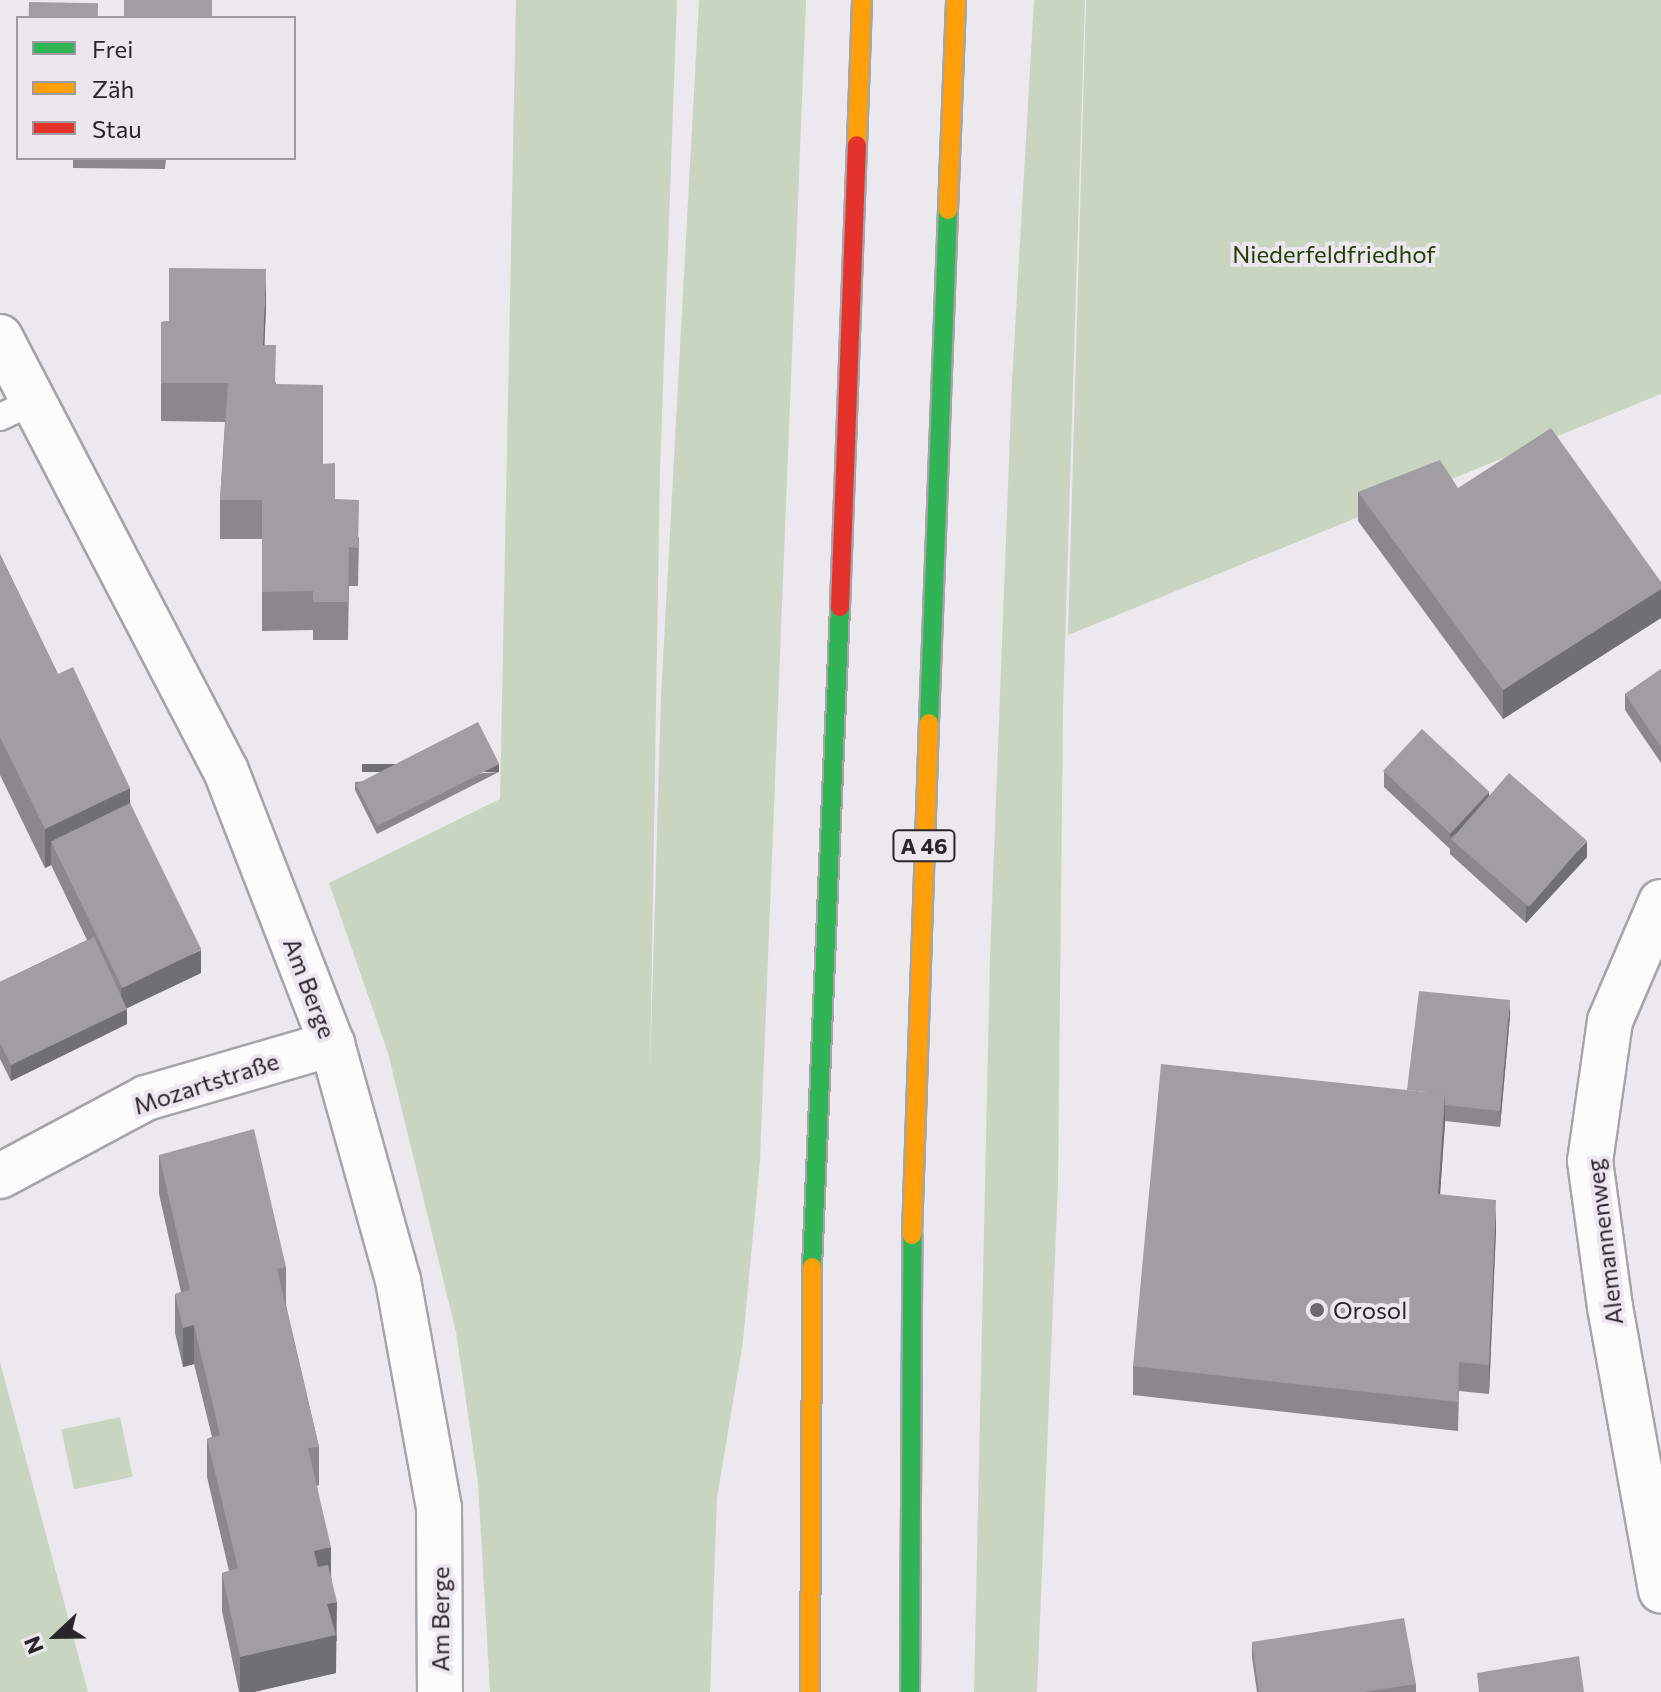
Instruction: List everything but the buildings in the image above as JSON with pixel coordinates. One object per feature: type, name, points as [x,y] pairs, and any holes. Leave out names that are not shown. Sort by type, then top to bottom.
[{"type":"highway","points":[[810,1692],[812,1244],[824,1059],[862,0]]},
{"type":"highway","name":"A 46","points":[[910,1692],[913,1137],[956,0]]},
{"type":"street","name":"Am Berge","points":[[0,337],[17,409],[226,771],[332,1044],[398,1280],[439,1508],[440,1692]]},
{"type":"street","name":"Alemannenweg","points":[[1661,902],[1610,1021],[1590,1161],[1610,1307],[1661,1590]]},
{"type":"street","name":"Mozartstraße","points":[[0,1176],[146,1098],[332,1044]]},
{"type":"green space","points":[[516,0],[677,0],[660,470],[650,1070],[661,696],[699,0],[806,0],[760,1160],[743,1341],[717,1498],[710,1692],[490,1692],[478,1483],[456,1332],[388,1053],[329,883],[500,799]]},
{"type":"green space","points":[[1034,0],[1085,0],[1063,709],[1058,1184],[1037,1692],[974,1692],[990,956],[1012,381]]},
{"type":"green space","name":"Niederfeldfriedhof","points":[[1086,0],[1661,0],[1661,394],[1068,635]]},
{"type":"green space","points":[[0,1362],[88,1692],[0,1692]]},
{"type":"green space","points":[[120,1417],[133,1477],[74,1489],[61,1429]]},
{"type":"traffic: fast","points":[[929,723],[948,210]]},
{"type":"traffic: fast","points":[[812,1267],[840,607]]},
{"type":"traffic: fast","points":[[910,1692],[912,1235]]},
{"type":"traffic: slow","points":[[857,145],[862,0]]},
{"type":"traffic: slow","points":[[948,210],[956,0]]},
{"type":"traffic: slow","points":[[912,1235],[929,723]]},
{"type":"traffic: slow","points":[[810,1692],[812,1267]]},
{"type":"traffic: jam","points":[[840,607],[857,145]]},
{"type":"place","name":"Orosol","points":[[1317,1310]]}]
